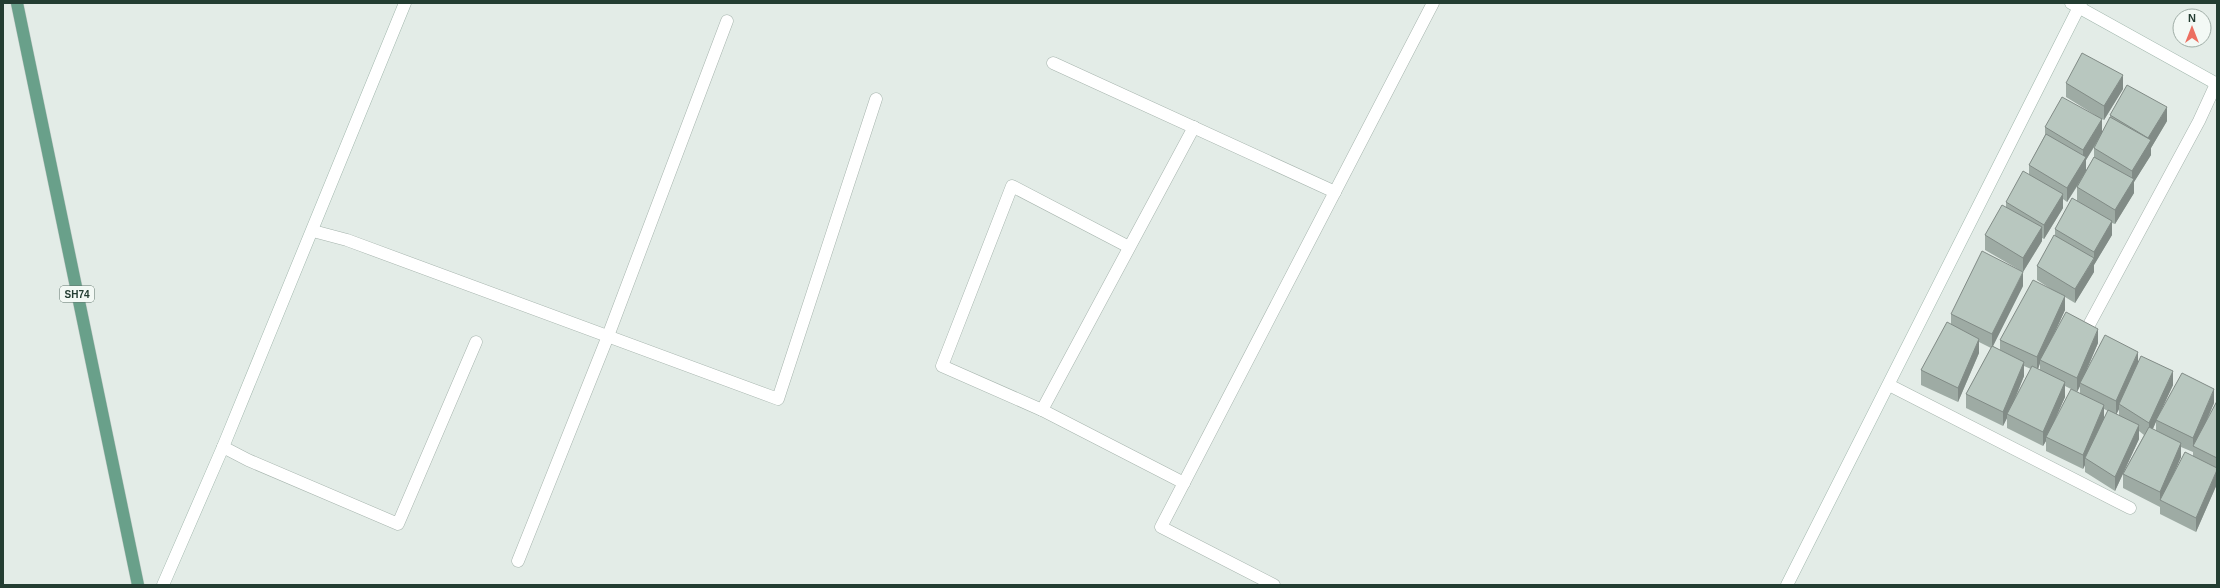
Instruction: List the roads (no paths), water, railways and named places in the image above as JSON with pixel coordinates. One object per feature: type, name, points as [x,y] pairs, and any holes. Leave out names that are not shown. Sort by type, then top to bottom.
[{"type":"main road","name":"SH74","points":[[17,3],[138,585]]},
{"type":"street","points":[[163,585],[223,447],[313,231],[405,3]]},
{"type":"street","points":[[1274,585],[1161,528],[1433,3]]},
{"type":"street","points":[[1788,585],[1889,385],[2077,4],[2216,84],[2199,121],[2089,325]]},
{"type":"street","points":[[518,561],[608,336],[727,21]]},
{"type":"street","points":[[1054,63],[1335,192]]},
{"type":"street","points":[[313,231],[347,240],[778,399],[876,99]]},
{"type":"street","points":[[1042,410],[1194,127]]},
{"type":"street","points":[[1129,247],[1012,186],[942,366],[1042,410],[1184,483]]},
{"type":"street","points":[[223,447],[248,460],[398,524],[476,342]]},
{"type":"street","points":[[1889,385],[2130,508]]}]
